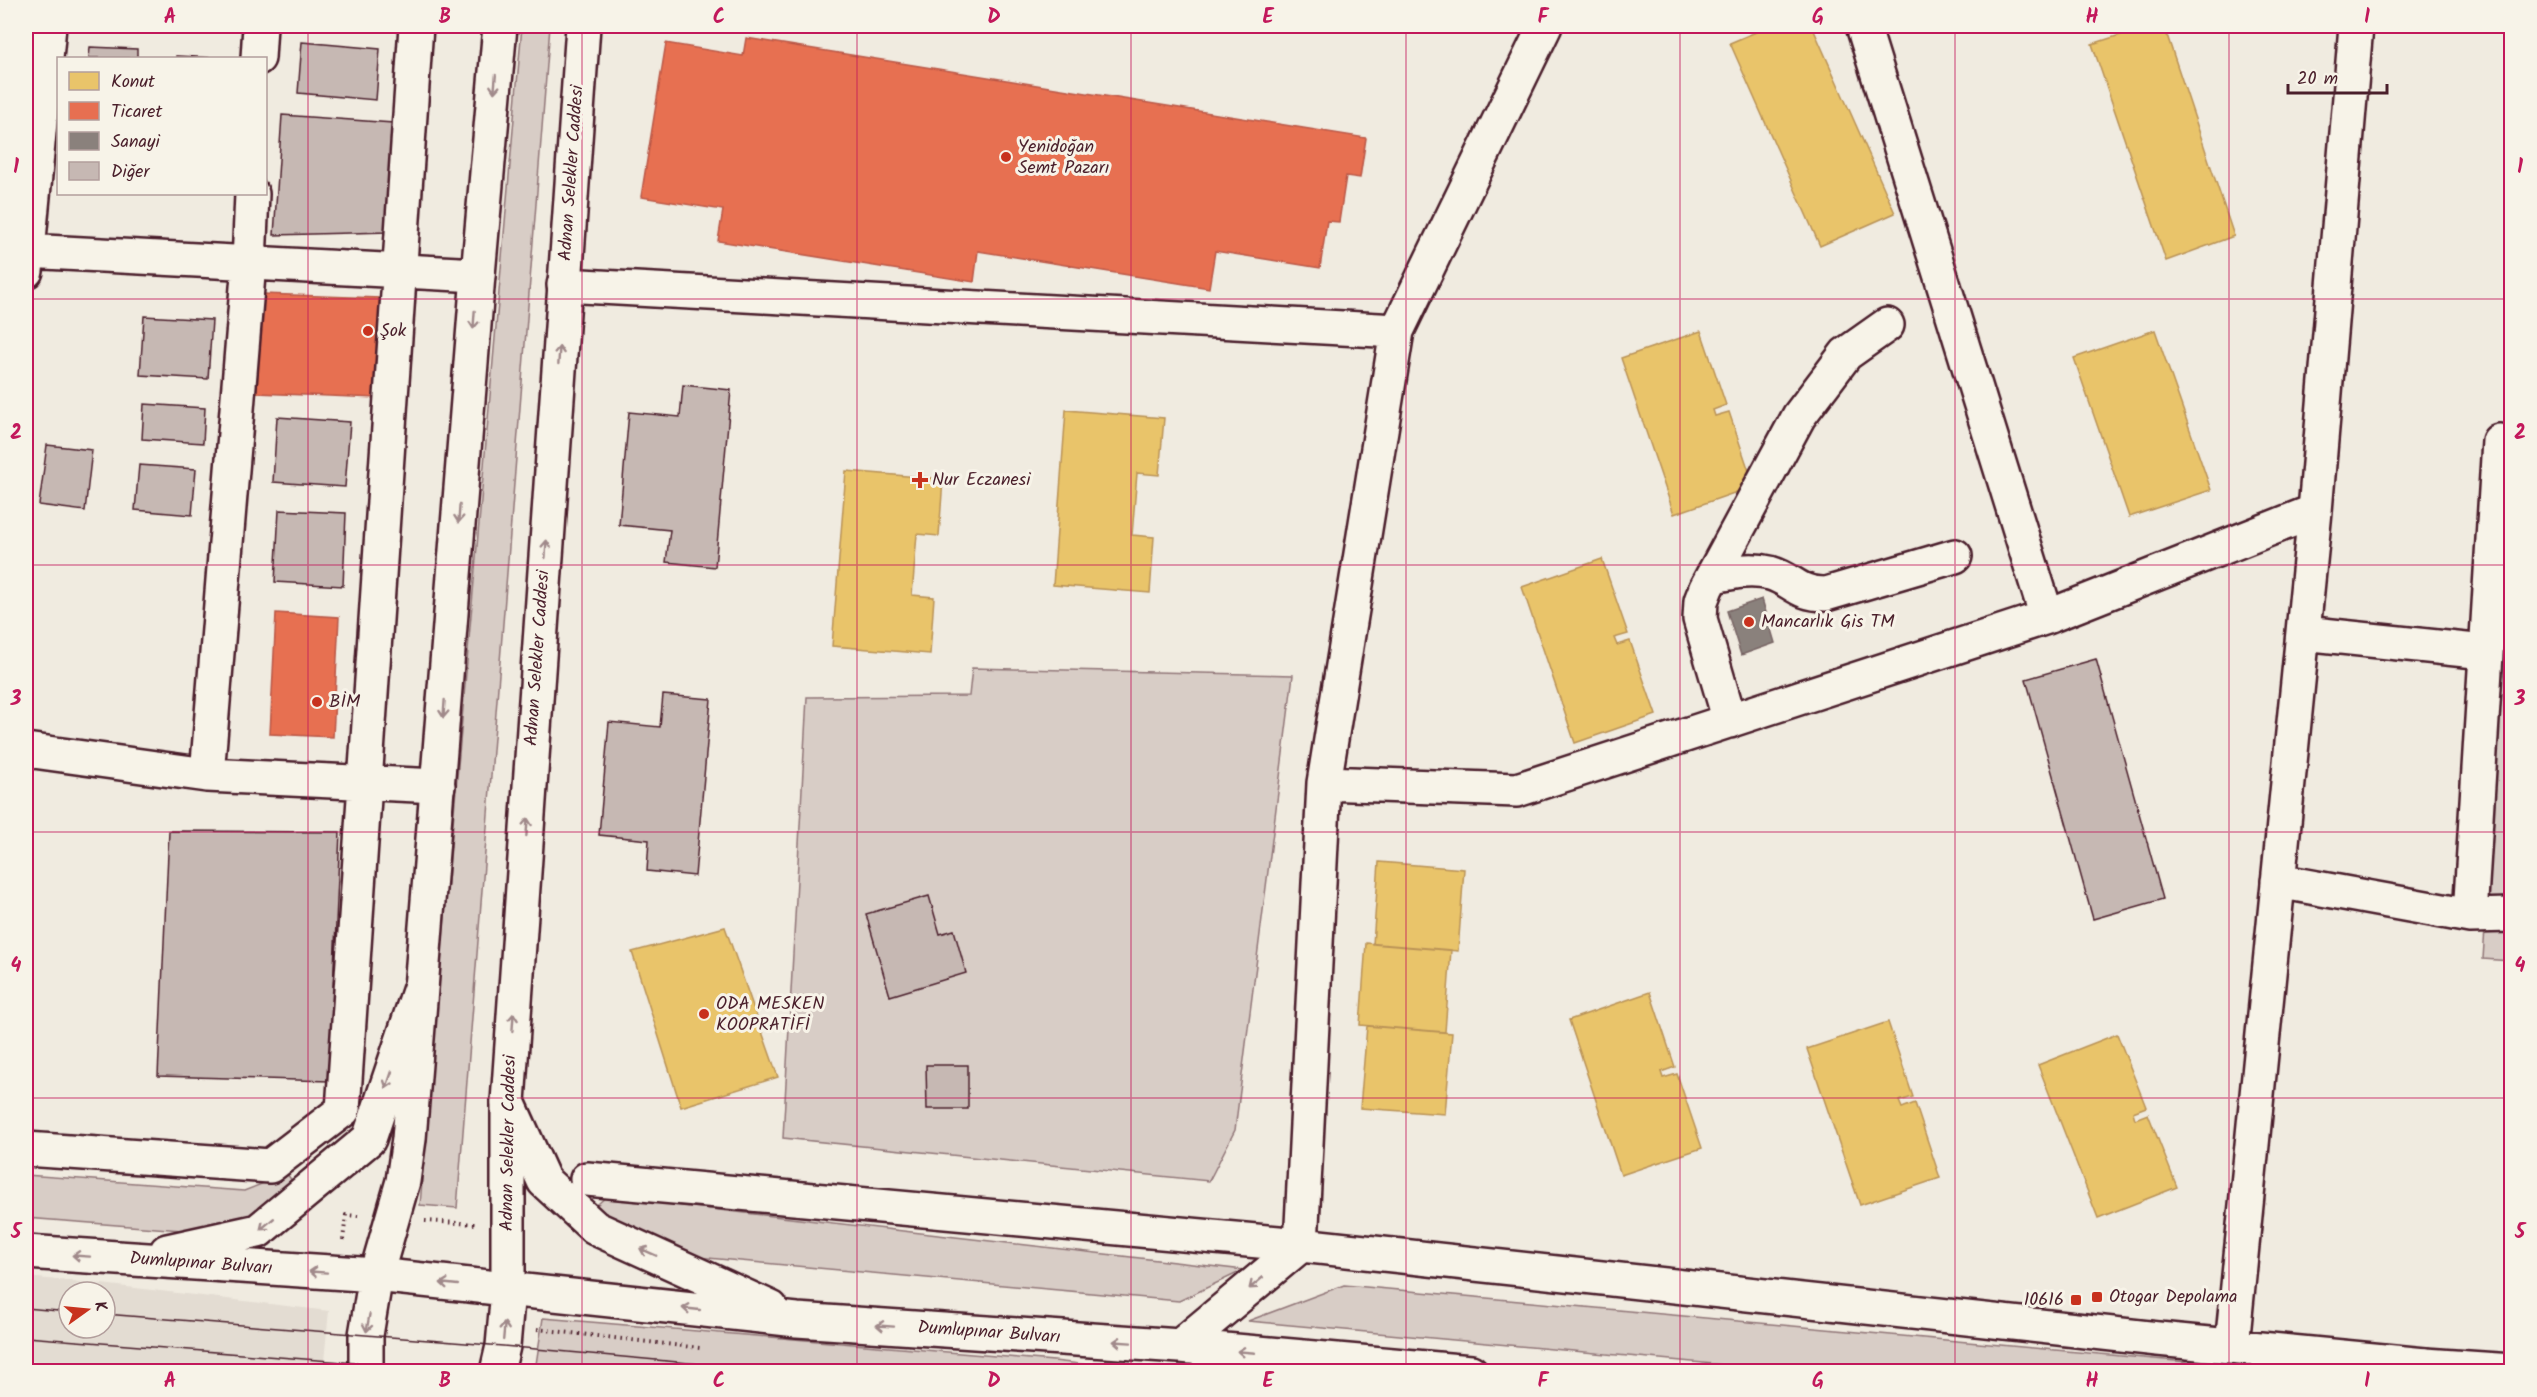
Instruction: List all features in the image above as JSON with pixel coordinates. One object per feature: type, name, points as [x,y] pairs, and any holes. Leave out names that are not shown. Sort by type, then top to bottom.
[{"type":"main road","points":[[49,26],[26,258],[249,263],[478,274]]},
{"type":"main road","points":[[258,57],[260,26]]},
{"type":"main road","points":[[26,1149],[270,1166],[343,1110],[416,26]]},
{"type":"main road","points":[[366,1371],[366,1335],[376,1275],[405,1170],[409,1139],[500,26]]},
{"type":"main road","name":"Adnan Selekler Caddesi","points":[[508,1290],[508,1102],[583,26]]},
{"type":"main road","points":[[1180,1346],[1301,1245],[1323,783],[1397,331],[1545,26]]},
{"type":"main road","points":[[1863,26],[2047,617]]},
{"type":"main road","points":[[2232,1346],[2315,512],[2356,26]]},
{"type":"main road","points":[[207,775],[249,263],[252,195]]},
{"type":"main road","points":[[564,285],[1397,331]]},
{"type":"main road","points":[[1730,721],[1700,619],[1701,601],[1706,588],[1798,416],[1846,354],[1887,325]]},
{"type":"main road","points":[[2469,916],[2499,441]]},
{"type":"main road","points":[[1323,783],[1517,790],[2047,617],[2315,512]]},
{"type":"main road","points":[[1714,576],[1746,570],[1770,573],[1809,594],[1826,594],[1955,556]]},
{"type":"main road","points":[[2303,633],[2485,652]]},
{"type":"main road","points":[[26,750],[207,775],[438,786]]},
{"type":"main road","points":[[2278,881],[2469,916],[2511,915]]},
{"type":"main road","points":[[131,1259],[258,1231],[369,1139],[421,985]]},
{"type":"main road","points":[[508,1102],[544,1181],[595,1228],[797,1320]]},
{"type":"main road","points":[[587,1179],[1301,1245],[2416,1368],[2511,1371]]},
{"type":"main road","name":"Dumlupınar Bulvarı","points":[[26,1252],[376,1275],[797,1320],[1180,1346],[1471,1371]]},
{"type":"main road","points":[[497,1371],[503,1346],[508,1290]]},
{"type":"path","points":[[526,1328],[700,1348]]},
{"type":"shaded area","points":[[522,26],[550,26],[457,1208],[420,1205]]},
{"type":"shaded area","points":[[2511,529],[2511,961],[2483,959]]},
{"type":"shaded area","points":[[972,668],[1293,675],[1235,1130],[1209,1181],[783,1138],[807,697],[969,696]]},
{"type":"shaded area","points":[[287,1174],[296,1186],[255,1218],[182,1230],[26,1218],[26,1175],[244,1191]]},
{"type":"shaded area","points":[[606,1197],[1244,1270],[1179,1301],[686,1256],[592,1209]]},
{"type":"shaded area","points":[[26,1277],[59,1280],[57,1340],[117,1340],[117,1286],[329,1311],[323,1371],[169,1372],[26,1361]]},
{"type":"shaded area","points":[[1344,1285],[2286,1371],[1790,1371],[1248,1321]]},
{"type":"shaded area","points":[[543,1318],[1054,1361],[1139,1371],[535,1371]]},
{"type":"building: Konut","points":[[1770,26],[1812,26],[1895,213],[1820,246],[1730,43]]},
{"type":"building: Konut","points":[[2148,26],[2164,26],[2234,236],[2166,261],[2092,44]]},
{"type":"building: Konut","points":[[2155,330],[2211,490],[2129,517],[2074,358]]},
{"type":"building: Konut","points":[[1701,331],[1726,405],[1713,410],[1715,416],[1729,412],[1754,486],[1674,514],[1621,358]]},
{"type":"building: Konut","points":[[1066,410],[1164,418],[1159,475],[1137,473],[1132,535],[1154,537],[1150,593],[1053,585]]},
{"type":"building: Konut","points":[[846,471],[943,479],[939,536],[917,534],[912,595],[934,597],[930,654],[832,646]]},
{"type":"building: Konut","points":[[1602,559],[1628,634],[1614,638],[1617,645],[1630,641],[1656,715],[1575,743],[1522,587]]},
{"type":"building: Konut","points":[[1379,862],[1464,869],[1458,951],[1373,944]]},
{"type":"building: Konut","name":"ODA MESKEN KOOPRATİFİ","points":[[725,927],[778,1077],[681,1107],[632,952]]},
{"type":"building: Konut","points":[[1366,943],[1451,950],[1445,1032],[1360,1025]]},
{"type":"building: Konut","points":[[1650,992],[1675,1067],[1661,1072],[1663,1078],[1677,1074],[1702,1148],[1621,1175],[1569,1020]]},
{"type":"building: Konut","points":[[1888,1022],[1913,1097],[1899,1101],[1902,1108],[1915,1103],[1940,1178],[1860,1205],[1807,1049]]},
{"type":"building: Konut","points":[[1367,1026],[1452,1033],[1445,1114],[1360,1108]]},
{"type":"building: Konut","points":[[2117,1034],[2146,1107],[2133,1112],[2135,1119],[2148,1114],[2177,1187],[2098,1218],[2038,1065]]},
{"type":"building: Ticaret","name":"Yenidoğan Semt Pazarı","points":[[746,38],[1366,138],[1360,178],[1346,176],[1339,222],[1327,221],[1320,268],[1215,251],[1209,288],[978,251],[974,282],[718,241],[723,210],[641,197],[666,43],[743,56]]},
{"type":"building: Ticaret","points":[[262,294],[380,298],[377,398],[257,393]]},
{"type":"building: Ticaret","points":[[276,613],[339,617],[333,737],[270,734]]},
{"type":"building: Sanayi","name":"Mancarlık Gis TM","points":[[1762,599],[1775,643],[1741,655],[1727,611]]},
{"type":"building: Diğer","points":[[302,42],[380,49],[376,100],[298,93]]},
{"type":"building: Diğer","points":[[90,47],[137,49],[137,57],[89,57]]},
{"type":"building: Diğer","points":[[282,115],[393,123],[389,232],[274,235]]},
{"type":"building: Diğer","points":[[144,316],[212,320],[208,379],[140,375]]},
{"type":"building: Diğer","points":[[683,385],[731,390],[715,567],[666,562],[670,530],[619,525],[629,412],[680,417]]},
{"type":"building: Diğer","points":[[144,404],[205,408],[203,443],[142,439]]},
{"type":"building: Diğer","points":[[277,417],[350,422],[345,487],[273,482]]},
{"type":"building: Diğer","points":[[47,445],[92,450],[85,511],[39,505]]},
{"type":"building: Diğer","points":[[139,465],[196,469],[192,515],[135,510]]},
{"type":"building: Diğer","points":[[279,510],[346,513],[343,586],[275,582]]},
{"type":"building: Diğer","points":[[2096,659],[2163,899],[2093,919],[2026,679]]},
{"type":"building: Diğer","points":[[663,695],[711,699],[695,876],[647,871],[649,840],[599,835],[609,722],[660,727]]},
{"type":"building: Diğer","points":[[169,831],[340,832],[329,1081],[158,1076]]},
{"type":"building: Diğer","points":[[929,896],[940,934],[954,930],[966,973],[890,996],[866,914]]},
{"type":"building: Diğer","points":[[926,1065],[968,1065],[968,1109],[927,1109]]},
{"type":"tram line","points":[[26,1308],[57,1311]]},
{"type":"tram line","points":[[117,1315],[788,1372]]},
{"type":"tram line","points":[[26,1337],[471,1372]]},
{"type":"place","name":"Yenidoğan Semt Pazarı","points":[[1006,157]]},
{"type":"place","name":"Şok","points":[[368,331]]},
{"type":"place","name":"Nur Eczanesi","points":[[920,480]]},
{"type":"place","name":"Mancarlık Gis TM","points":[[1749,622]]},
{"type":"place","name":"BİM","points":[[317,702]]},
{"type":"place","name":"ODA MESKEN KOOPRATİFİ","points":[[704,1014]]},
{"type":"place","name":"Otogar Depolama","points":[[2097,1297]]},
{"type":"place","name":"10616","points":[[2076,1300]]}]
